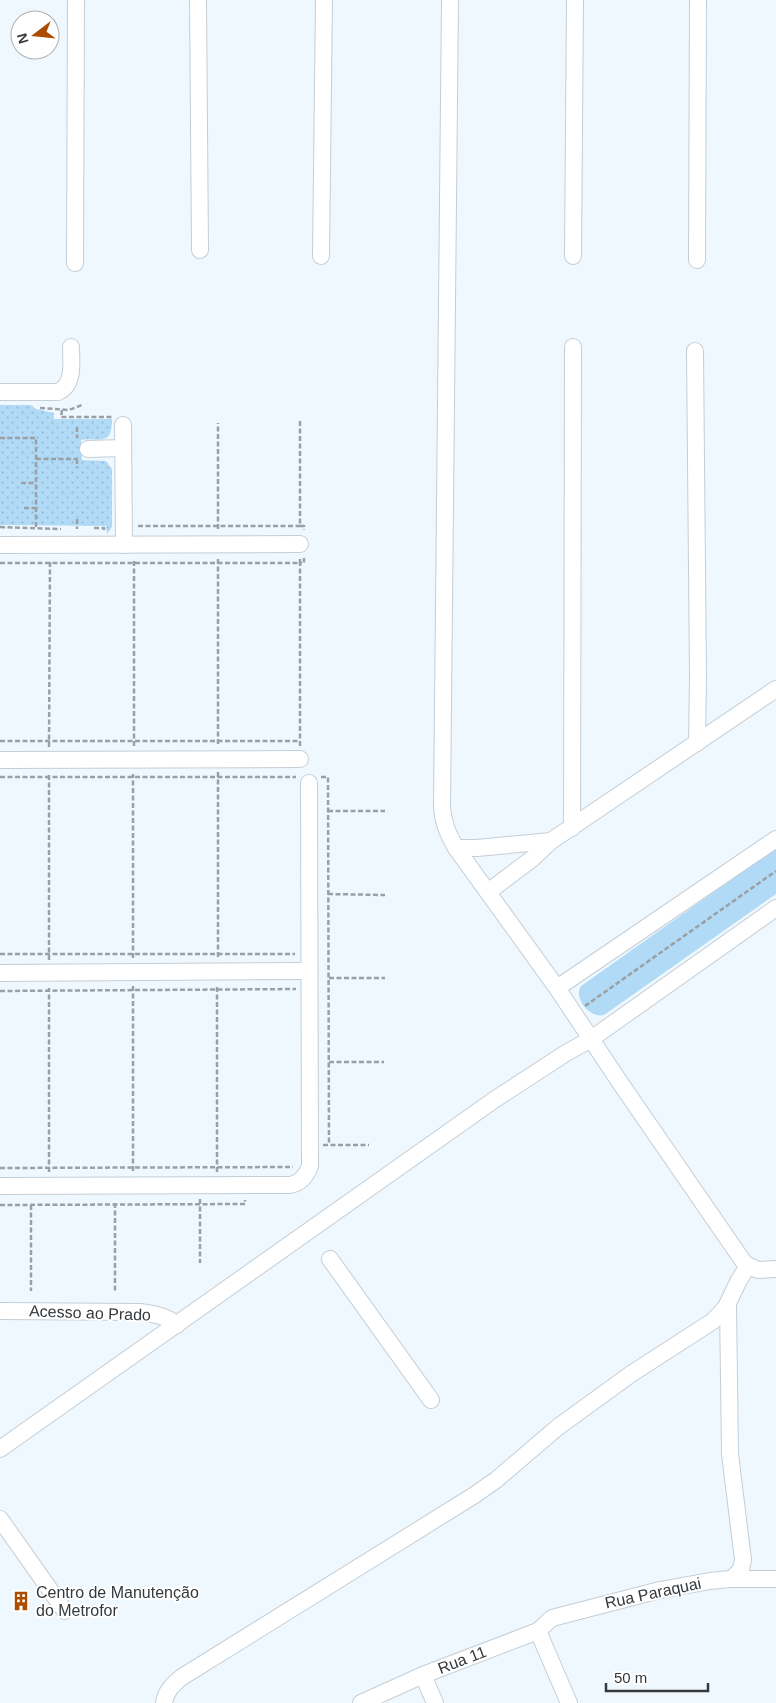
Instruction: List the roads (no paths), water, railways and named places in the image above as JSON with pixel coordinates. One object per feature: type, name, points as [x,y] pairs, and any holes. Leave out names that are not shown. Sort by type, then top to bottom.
[{"type":"street","points":[[75,263],[76,0]]},
{"type":"street","points":[[198,0],[200,250]]},
{"type":"street","points":[[321,256],[324,0]]},
{"type":"street","points":[[450,0],[443,818],[448,834],[456,848],[557,988],[725,1236],[748,1266],[758,1270],[776,1269]]},
{"type":"street","points":[[573,256],[575,0]]},
{"type":"street","points":[[697,260],[698,0]]},
{"type":"street","points":[[0,392],[58,392],[64,389],[70,380],[72,347]]},
{"type":"street","points":[[572,828],[573,347]]},
{"type":"street","points":[[695,350],[697,743]]},
{"type":"street","points":[[117,422],[123,448],[129,545]]},
{"type":"street","points":[[82,454],[123,448]]},
{"type":"street","points":[[0,545],[302,544]]},
{"type":"street","points":[[488,892],[552,841],[776,690]]},
{"type":"street","points":[[0,760],[300,758]]},
{"type":"street","points":[[0,1186],[290,1185],[302,1179],[310,1166],[309,779]]},
{"type":"street","points":[[557,988],[776,839]]},
{"type":"street","points":[[456,848],[477,848],[552,841]]},
{"type":"street","points":[[0,1449],[494,1100],[591,1038],[776,908]]},
{"type":"street","points":[[0,973],[309,971]]},
{"type":"street","points":[[330,1259],[431,1400]]},
{"type":"street","points":[[164,1703],[165,1696],[171,1685],[473,1496],[496,1480],[558,1427],[631,1374],[713,1321],[728,1303],[748,1266]]},
{"type":"street","points":[[728,1303],[730,1454],[743,1560],[742,1568],[732,1579]]},
{"type":"street","name":"Acesso ao Prado","points":[[0,1311],[140,1312],[155,1314],[171,1320],[177,1325]]},
{"type":"street","points":[[0,1519],[65,1611]]},
{"type":"street","name":"Rua Paraquai","points":[[538,1632],[552,1618],[660,1590],[710,1581],[776,1579]]},
{"type":"street","points":[[538,1632],[569,1703]]},
{"type":"street","name":"Rua 11","points":[[361,1703],[423,1675],[538,1632]]},
{"type":"street","points":[[423,1675],[435,1703]]},
{"type":"place","name":"Centro de Manutenção do Metrofor","points":[[21,1601]]}]
